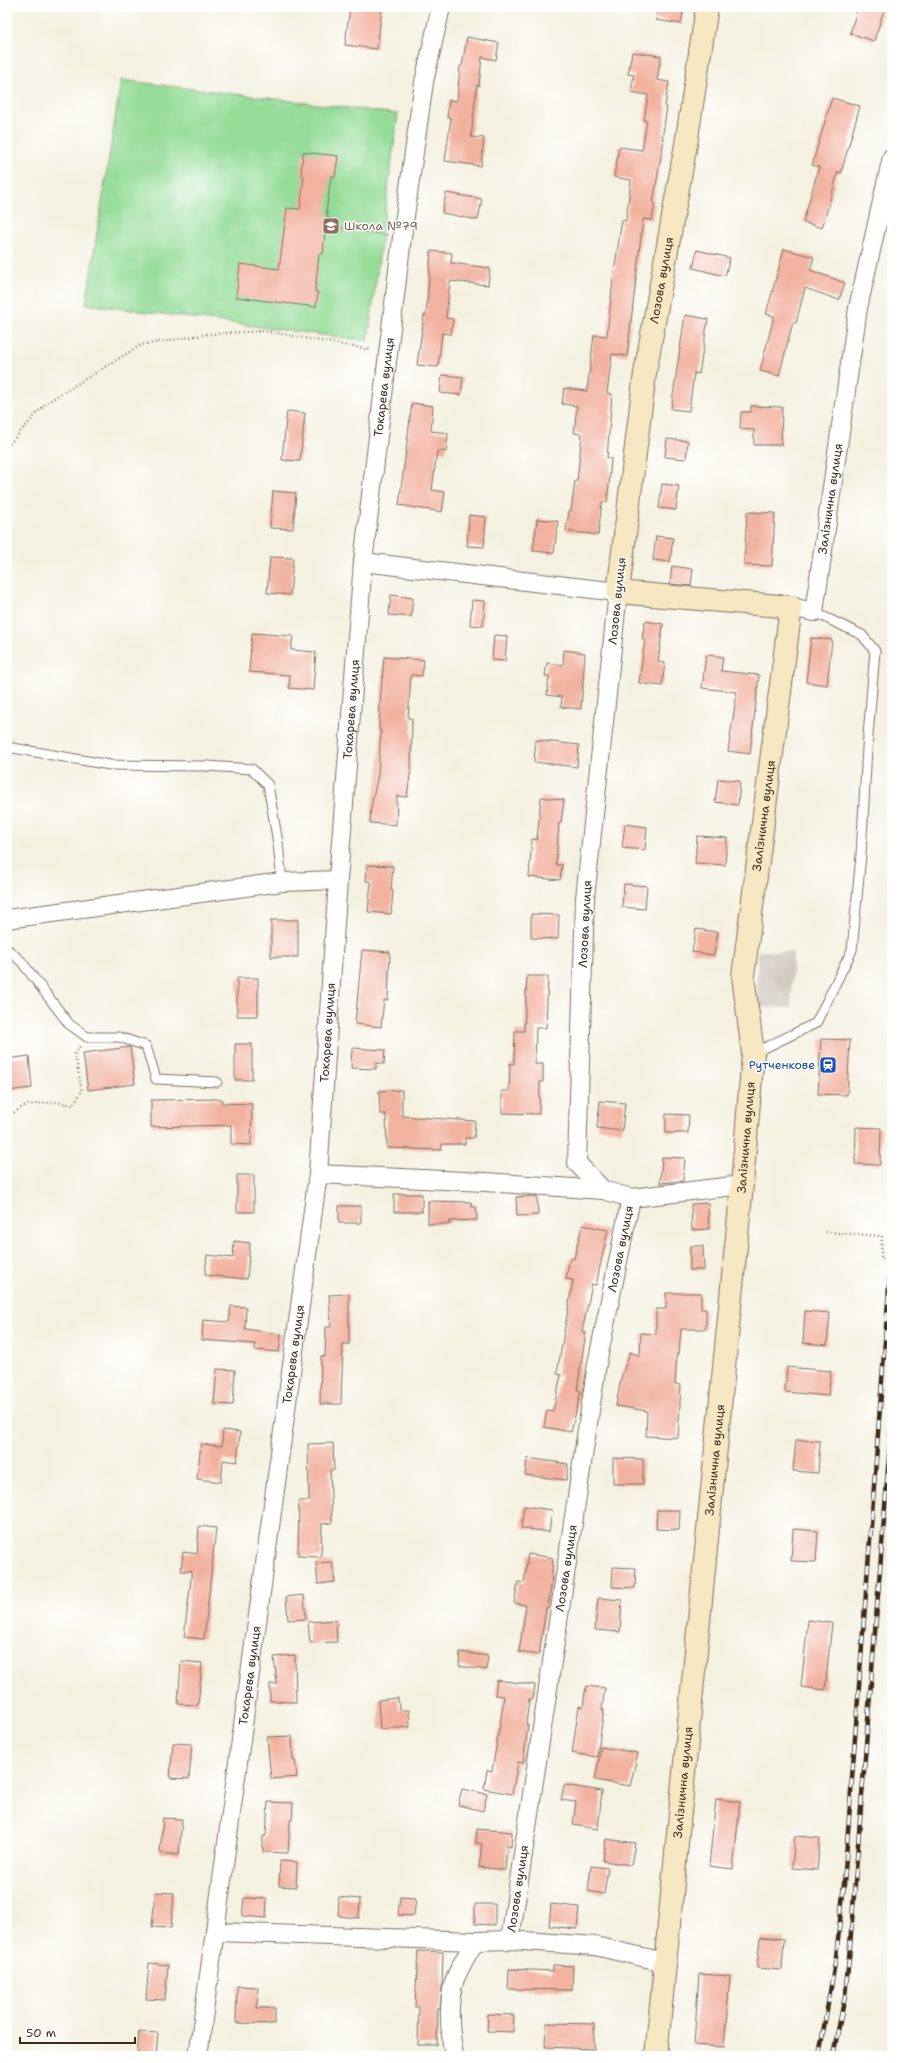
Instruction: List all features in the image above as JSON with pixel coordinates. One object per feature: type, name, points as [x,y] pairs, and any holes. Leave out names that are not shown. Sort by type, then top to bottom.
[{"type":"main road","name":"Лозова вулиця","points":[[618,592],[645,373],[686,144],[707,7]]},
{"type":"main road","points":[[618,592],[791,607]]},
{"type":"main road","name":"Залізнична вулиця","points":[[656,2056],[664,1962],[742,1185],[753,1054],[743,976],[791,607]]},
{"type":"street","name":"Токарева вулиця","points":[[198,2056],[318,1174],[338,880],[363,562],[402,237],[424,82],[441,7]]},
{"type":"street","name":"Залізнична вулиця","points":[[814,612],[858,308],[892,157]]},
{"type":"street","points":[[363,562],[618,592]]},
{"type":"street","name":"Лозова вулиця","points":[[603,1190],[577,1163],[585,898],[618,592]]},
{"type":"street","points":[[791,607],[814,612]]},
{"type":"street","points":[[7,919],[282,882],[338,880]]},
{"type":"street","points":[[318,1174],[485,1182],[603,1190],[631,1198],[742,1185]]},
{"type":"street","name":"Лозова вулиця","points":[[510,1940],[597,1364],[631,1198]]},
{"type":"street","points":[[215,1932],[475,1941],[510,1940],[595,1946],[664,1962]]},
{"type":"street","points":[[454,2056],[451,2038],[450,2014],[455,1980],[475,1941]]},
{"type":"lane","points":[[753,1054],[816,1023],[852,950],[861,855],[866,748],[875,651],[862,634],[814,612]]},
{"type":"lane","points":[[7,747],[110,765],[207,766],[252,769],[268,785],[278,843],[282,882]]},
{"type":"lane","points":[[7,949],[21,961],[69,1024],[87,1037],[119,1037],[146,1046],[156,1079],[218,1082]]},
{"type":"path","points":[[331,226],[402,237]]},
{"type":"path","points":[[7,447],[46,403],[141,346],[208,334],[264,331],[389,353]]},
{"type":"path","points":[[7,1117],[26,1105],[55,1102],[73,1105],[82,1091],[75,1054],[87,1037]]},
{"type":"path","points":[[826,1232],[882,1236],[881,1258],[892,1260]]},
{"type":"shaded area","points":[[758,951],[793,952],[791,1008],[756,1007]]},
{"type":"green space","points":[[121,80],[398,114],[368,341],[86,304]]},
{"type":"building","points":[[350,7],[382,7],[377,49],[345,45]]},
{"type":"building","points":[[658,7],[684,7],[681,24],[656,20]]},
{"type":"building","points":[[858,7],[885,7],[874,41],[850,33]]},
{"type":"building","points":[[467,37],[499,43],[496,60],[482,57],[479,86],[477,85],[471,137],[484,138],[481,166],[445,161],[451,118],[447,117],[449,100],[457,101],[460,66],[462,66]]},
{"type":"building","points":[[632,52],[661,56],[657,80],[669,82],[662,139],[664,139],[653,203],[655,203],[652,220],[643,219],[627,356],[612,354],[607,393],[612,394],[607,458],[611,458],[609,485],[607,502],[602,502],[598,535],[566,531],[569,511],[571,511],[575,481],[577,481],[582,434],[574,433],[577,406],[562,404],[564,388],[587,391],[594,335],[607,336],[613,279],[622,220],[626,221],[631,180],[614,177],[619,147],[642,150],[647,121],[644,121],[648,95],[631,92],[634,75],[628,74]]},
{"type":"building","points":[[832,98],[860,106],[841,173],[838,172],[822,228],[803,222],[819,167],[812,165]]},
{"type":"building","points":[[303,152],[338,156],[335,177],[331,176],[326,213],[328,213],[327,218],[332,219],[330,233],[325,233],[323,254],[319,254],[315,292],[318,292],[316,307],[236,297],[240,264],[279,269],[287,208],[300,209],[304,176],[301,175]]},
{"type":"building","points":[[446,193],[482,199],[478,220],[442,213]]},
{"type":"building","points":[[784,249],[814,257],[810,270],[845,283],[839,300],[805,288],[796,323],[793,322],[779,376],[760,371],[774,316],[766,314]]},
{"type":"building","points":[[697,250],[730,258],[725,276],[693,268]]},
{"type":"building","points":[[431,251],[452,253],[451,263],[490,268],[488,285],[450,281],[446,318],[453,319],[451,334],[442,333],[438,367],[417,365],[424,315],[426,316]]},
{"type":"building","points":[[685,315],[708,319],[699,374],[694,373],[689,411],[671,409]]},
{"type":"building","points":[[442,375],[463,377],[461,395],[440,393]]},
{"type":"building","points":[[412,403],[433,406],[431,431],[448,433],[446,452],[437,451],[432,490],[445,492],[442,512],[399,505]]},
{"type":"building","points":[[751,406],[782,407],[781,445],[754,445],[754,430],[740,429],[741,412],[751,412]]},
{"type":"building","points":[[287,411],[305,413],[300,461],[282,460]]},
{"type":"building","points":[[667,439],[688,441],[686,459],[665,457]]},
{"type":"building","points":[[662,484],[679,486],[676,510],[659,508]]},
{"type":"building","points":[[273,491],[296,493],[293,529],[270,528]]},
{"type":"building","points":[[747,512],[775,513],[772,566],[744,565]]},
{"type":"building","points":[[469,515],[486,517],[484,547],[467,546]]},
{"type":"building","points":[[537,519],[558,521],[554,553],[533,551]]},
{"type":"building","points":[[656,536],[673,538],[670,562],[653,560]]},
{"type":"building","points":[[270,557],[293,558],[290,595],[267,593]]},
{"type":"building","points":[[672,566],[693,569],[691,586],[670,584]]},
{"type":"building","points":[[391,595],[413,598],[411,617],[389,615]]},
{"type":"building","points":[[472,600],[485,601],[483,626],[470,625]]},
{"type":"building","points":[[645,621],[663,624],[658,662],[665,663],[662,686],[639,683],[645,639],[642,639]]},
{"type":"building","points":[[252,633],[293,636],[291,650],[316,652],[313,690],[289,688],[290,675],[249,672]]},
{"type":"building","points":[[494,635],[507,636],[505,661],[492,660]]},
{"type":"building","points":[[811,638],[832,640],[827,685],[806,682]]},
{"type":"building","points":[[564,650],[585,653],[581,709],[561,707],[562,697],[547,695],[549,676],[545,676],[547,663],[563,665]]},
{"type":"building","points":[[706,655],[723,657],[721,671],[759,675],[750,754],[728,751],[737,692],[702,688]]},
{"type":"building","points":[[384,657],[424,660],[422,676],[411,675],[408,718],[412,719],[411,769],[407,797],[397,796],[396,825],[370,823],[371,807],[378,775],[381,730],[379,730],[380,704]]},
{"type":"building","points":[[536,740],[579,745],[577,767],[534,762]]},
{"type":"building","points":[[718,779],[740,781],[738,805],[715,802]]},
{"type":"building","points":[[541,797],[564,800],[561,823],[559,823],[556,865],[562,865],[560,880],[529,877],[532,839],[537,840]]},
{"type":"building","points":[[625,824],[647,827],[645,850],[622,848]]},
{"type":"building","points":[[697,836],[727,838],[725,865],[695,863]]},
{"type":"building","points":[[367,865],[393,866],[391,914],[368,912],[371,882],[366,881]]},
{"type":"building","points":[[624,884],[647,886],[645,909],[622,907]]},
{"type":"building","points":[[531,914],[559,915],[558,939],[531,938]]},
{"type":"building","points":[[271,920],[298,920],[298,957],[271,957]]},
{"type":"building","points":[[696,929],[718,932],[714,955],[692,952]]},
{"type":"building","points":[[362,950],[390,952],[388,1000],[384,1000],[381,1027],[355,1024]]},
{"type":"building","points":[[527,976],[548,976],[546,1028],[536,1028],[535,1064],[543,1064],[543,1082],[540,1082],[539,1114],[502,1113],[502,1091],[509,1091],[510,1063],[514,1064],[515,1031],[524,1031]]},
{"type":"building","points":[[237,978],[258,978],[258,1016],[237,1016]]},
{"type":"building","points":[[821,1039],[850,1040],[847,1095],[818,1094]]},
{"type":"building","points":[[235,1044],[252,1044],[252,1080],[235,1080]]},
{"type":"building","points":[[130,1047],[135,1084],[88,1090],[83,1053]]},
{"type":"building","points":[[352,1048],[385,1050],[384,1064],[376,1063],[376,1069],[351,1068]]},
{"type":"building","points":[[29,1056],[32,1088],[7,1091],[7,1059]]},
{"type":"building","points":[[402,1090],[402,1116],[475,1121],[474,1138],[465,1138],[465,1144],[442,1144],[441,1150],[387,1148],[386,1114],[380,1114],[379,1091]]},
{"type":"building","points":[[222,1099],[222,1103],[252,1104],[251,1145],[231,1144],[231,1125],[151,1127],[151,1100]]},
{"type":"building","points":[[600,1101],[625,1103],[622,1131],[597,1128]]},
{"type":"building","points":[[666,1114],[689,1115],[688,1133],[666,1133]]},
{"type":"building","points":[[856,1127],[881,1128],[880,1165],[855,1164]]},
{"type":"building","points":[[662,1157],[685,1158],[683,1181],[660,1183]]},
{"type":"building","points":[[237,1175],[254,1175],[254,1212],[237,1212]]},
{"type":"building","points":[[394,1194],[422,1194],[422,1212],[394,1212]]},
{"type":"building","points":[[537,1196],[538,1215],[517,1216],[516,1197]]},
{"type":"building","points":[[428,1201],[471,1202],[472,1207],[476,1207],[477,1220],[450,1221],[450,1224],[428,1224]]},
{"type":"building","points":[[708,1203],[709,1229],[692,1230],[691,1204]]},
{"type":"building","points":[[339,1206],[361,1206],[361,1223],[339,1223]]},
{"type":"building","points":[[582,1225],[608,1230],[596,1285],[592,1284],[582,1332],[586,1332],[577,1390],[581,1391],[571,1432],[544,1427],[547,1410],[553,1411],[561,1375],[557,1374],[573,1280],[566,1279],[570,1258],[574,1259]]},
{"type":"building","points":[[234,1241],[250,1243],[247,1279],[205,1275],[207,1255],[233,1258]]},
{"type":"building","points":[[690,1246],[703,1246],[704,1270],[690,1270]]},
{"type":"building","points":[[666,1293],[701,1293],[701,1309],[706,1309],[706,1329],[681,1329],[679,1353],[677,1353],[675,1384],[681,1385],[678,1438],[646,1436],[647,1411],[616,1406],[621,1378],[630,1352],[640,1356],[641,1333],[656,1334],[656,1309],[666,1309]]},
{"type":"building","points":[[349,1294],[349,1344],[343,1344],[341,1404],[320,1404],[321,1356],[325,1357],[326,1327],[331,1327],[329,1295]]},
{"type":"building","points":[[231,1306],[246,1307],[245,1329],[281,1334],[279,1352],[255,1350],[255,1344],[202,1340],[203,1320],[229,1322]]},
{"type":"building","points":[[805,1311],[830,1313],[827,1345],[803,1343]]},
{"type":"building","points":[[787,1367],[831,1371],[828,1396],[785,1392]]},
{"type":"building","points":[[217,1369],[235,1370],[233,1405],[214,1404]]},
{"type":"building","points":[[223,1430],[240,1432],[237,1462],[223,1460],[221,1482],[197,1479],[201,1444],[222,1446]]},
{"type":"building","points":[[796,1440],[820,1441],[818,1473],[793,1471]]},
{"type":"building","points":[[333,1443],[334,1470],[330,1470],[332,1523],[322,1524],[321,1557],[298,1556],[299,1501],[309,1501],[308,1444]]},
{"type":"building","points":[[527,1458],[568,1464],[566,1480],[525,1475]]},
{"type":"building","points":[[613,1458],[643,1459],[643,1484],[613,1484]]},
{"type":"building","points":[[524,1506],[552,1510],[549,1532],[521,1528]]},
{"type":"building","points":[[657,1510],[680,1510],[679,1530],[656,1529]]},
{"type":"building","points":[[199,1526],[216,1528],[204,1639],[184,1637],[192,1571],[181,1571],[183,1552],[197,1554]]},
{"type":"building","points":[[793,1529],[818,1531],[816,1562],[791,1561]]},
{"type":"building","points":[[528,1554],[553,1558],[548,1608],[546,1608],[539,1655],[519,1652],[526,1605],[514,1603],[518,1582],[524,1583]]},
{"type":"building","points":[[332,1562],[335,1582],[318,1584],[316,1563]]},
{"type":"building","points":[[613,1567],[636,1568],[635,1588],[612,1587]]},
{"type":"building","points":[[304,1595],[306,1619],[288,1620],[286,1597]]},
{"type":"building","points":[[598,1598],[622,1600],[620,1632],[595,1630]]},
{"type":"building","points":[[336,1620],[337,1642],[310,1643],[308,1622]]},
{"type":"building","points":[[808,1620],[832,1623],[825,1690],[801,1687]]},
{"type":"building","points":[[460,1652],[488,1656],[486,1670],[459,1666]]},
{"type":"building","points":[[295,1655],[296,1702],[270,1701],[270,1684],[277,1684],[274,1657]]},
{"type":"building","points":[[181,1661],[202,1663],[198,1705],[178,1704]]},
{"type":"building","points":[[497,1680],[535,1685],[533,1699],[529,1699],[526,1725],[528,1725],[523,1763],[518,1762],[512,1794],[484,1789],[487,1770],[492,1771],[504,1696],[495,1695]]},
{"type":"building","points":[[586,1686],[605,1688],[602,1710],[604,1710],[597,1757],[572,1753],[579,1706],[583,1707]]},
{"type":"building","points":[[398,1698],[399,1710],[409,1710],[410,1727],[380,1729],[378,1700]]},
{"type":"building","points":[[292,1736],[293,1760],[295,1760],[297,1777],[271,1779],[267,1737]]},
{"type":"building","points":[[173,1743],[192,1744],[189,1779],[170,1778]]},
{"type":"building","points":[[601,1747],[638,1753],[630,1786],[595,1780]]},
{"type":"building","points":[[564,1785],[602,1791],[598,1829],[573,1825],[576,1802],[561,1800]]},
{"type":"building","points":[[462,1789],[487,1794],[483,1811],[458,1805]]},
{"type":"building","points":[[716,1799],[740,1802],[733,1869],[709,1866]]},
{"type":"building","points":[[268,1802],[293,1803],[292,1820],[290,1820],[288,1853],[263,1852],[263,1836],[266,1836]]},
{"type":"building","points":[[163,1818],[182,1819],[179,1855],[160,1853]]},
{"type":"building","points":[[477,1829],[512,1832],[511,1847],[507,1846],[505,1870],[479,1867],[482,1844],[476,1843]]},
{"type":"building","points":[[795,1836],[820,1838],[817,1870],[792,1868]]},
{"type":"building","points":[[606,1839],[635,1843],[631,1865],[603,1861]]},
{"type":"building","points":[[280,1861],[297,1862],[296,1887],[279,1886]]},
{"type":"building","points":[[591,1866],[608,1868],[604,1894],[588,1891]]},
{"type":"building","points":[[155,1892],[174,1893],[171,1928],[152,1927]]},
{"type":"building","points":[[339,1897],[360,1899],[359,1918],[338,1916]]},
{"type":"building","points":[[400,1897],[416,1898],[414,1916],[398,1915]]},
{"type":"building","points":[[244,1898],[267,1899],[266,1918],[242,1916]]},
{"type":"building","points":[[475,1904],[495,1904],[495,1925],[475,1924]]},
{"type":"building","points":[[551,1904],[579,1907],[577,1929],[549,1926]]},
{"type":"building","points":[[760,1937],[784,1939],[782,1970],[757,1968]]},
{"type":"building","points":[[418,1951],[443,1952],[442,1989],[440,2008],[438,2008],[437,2045],[418,2045],[419,2007],[415,2007]]},
{"type":"building","points":[[149,1963],[168,1965],[165,2000],[146,1999]]},
{"type":"building","points":[[553,1965],[573,1966],[572,1990],[508,1989],[509,1969],[553,1971]]},
{"type":"building","points":[[699,1974],[730,1976],[724,2047],[694,2045]]},
{"type":"building","points":[[237,1986],[258,1987],[257,2008],[275,2008],[275,2024],[236,2023]]},
{"type":"building","points":[[488,2014],[514,2015],[513,2032],[487,2031]]},
{"type":"building","points":[[546,2023],[594,2024],[594,2049],[545,2047]]},
{"type":"building","points":[[139,2032],[158,2033],[156,2056],[137,2056]]},
{"type":"railway","points":[[819,2056],[836,1957],[844,1884],[892,1248]]},
{"type":"railway","points":[[833,2056],[845,1996],[849,1958],[892,1419]]},
{"type":"place","name":"Школа №79","points":[[331,226]]},
{"type":"place","name":"Рутченкове","points":[[828,1065]]}]
